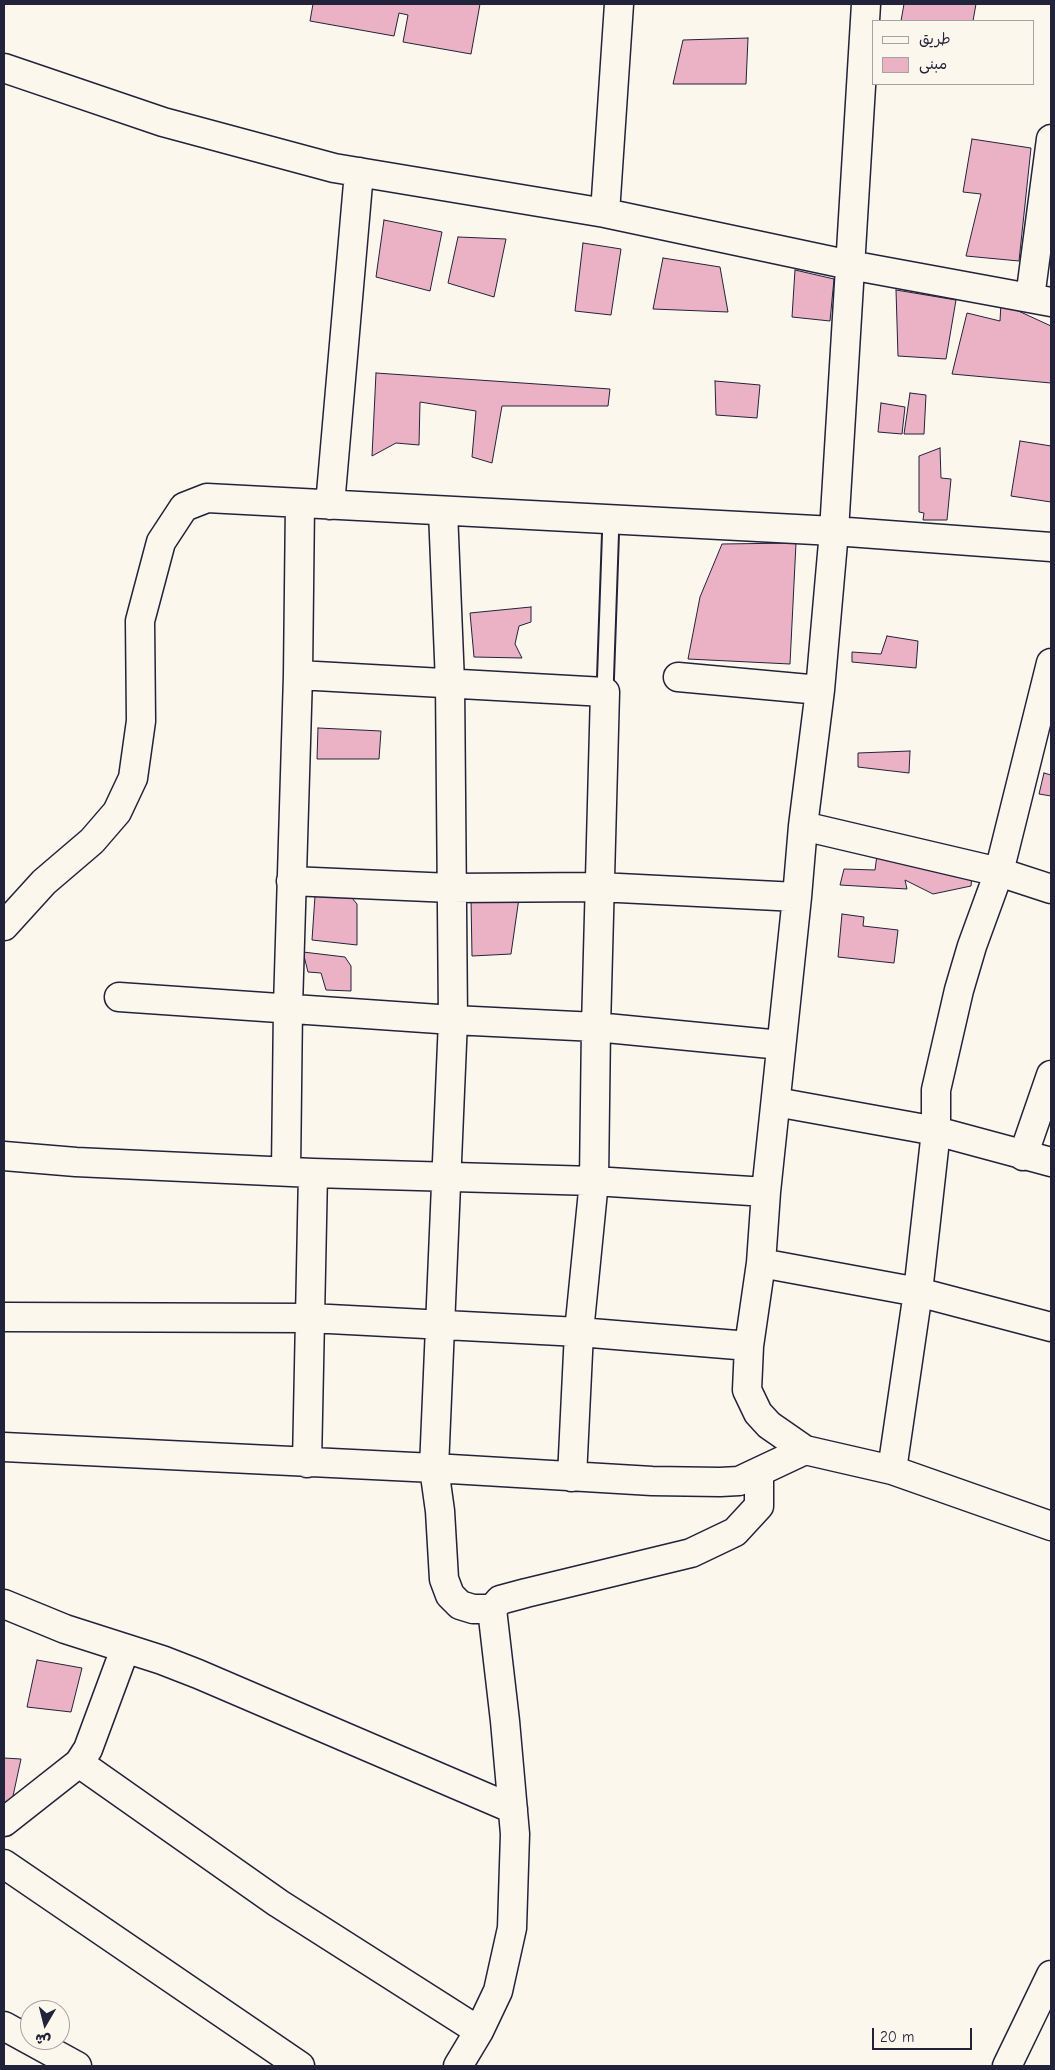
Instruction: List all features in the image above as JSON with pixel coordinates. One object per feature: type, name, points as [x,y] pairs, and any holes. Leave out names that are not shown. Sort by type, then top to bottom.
[{"type":"street","points":[[605,214],[620,4]]},
{"type":"street","points":[[866,4],[834,531],[820,690],[803,826],[760,1263],[749,1346],[747,1390],[758,1413],[769,1425],[805,1450],[892,1470],[1051,1526]]},
{"type":"street","points":[[4,68],[162,122],[334,168],[605,214],[850,265],[1040,300],[1051,139]]},
{"type":"street","points":[[330,504],[359,172]]},
{"type":"street","points":[[4,926],[44,882],[92,841],[117,812],[133,778],[141,722],[140,621],[161,542],[184,508],[207,498],[834,531],[1051,547]]},
{"type":"street","points":[[300,503],[298,676],[288,1007],[310,1318],[307,1463]]},
{"type":"street","points":[[443,511],[450,683],[453,1020],[434,1468],[440,1512],[444,1579],[450,1595],[460,1605],[473,1609],[492,1609]]},
{"type":"street","points":[[892,1470],[918,1292],[936,1131],[936,1090],[959,990],[972,946],[999,872],[1051,662]]},
{"type":"street","points":[[298,676],[605,692],[599,887],[594,1181],[579,1332],[572,1477]]},
{"type":"street","points":[[678,677],[820,690]]},
{"type":"street","points":[[803,826],[999,872],[1051,889]]},
{"type":"street","points":[[291,881],[451,888],[599,887],[797,897]]},
{"type":"street","points":[[119,997],[288,1007],[453,1020],[596,1027],[781,1045]]},
{"type":"street","points":[[1024,1156],[1051,1075]]},
{"type":"street","points":[[776,1102],[936,1131],[1051,1162]]},
{"type":"street","points":[[4,1156],[76,1162],[300,1172],[594,1181],[766,1192]]},
{"type":"street","points":[[760,1263],[918,1292],[1051,1327]]},
{"type":"street","points":[[4,1317],[310,1318],[579,1332],[749,1346]]},
{"type":"street","points":[[4,1447],[434,1468],[572,1477],[720,1482],[739,1481],[805,1450]]},
{"type":"street","points":[[458,2066],[480,2031],[498,1992],[512,1928],[515,1834],[505,1721],[492,1609],[500,1600],[691,1554],[735,1532],[759,1506],[759,1472]]},
{"type":"street","points":[[4,1604],[65,1629],[198,1674],[513,1809]]},
{"type":"street","points":[[4,1822],[79,1763],[88,1749],[125,1649]]},
{"type":"street","points":[[79,1763],[278,1903],[480,2031]]},
{"type":"street","points":[[4,1864],[300,2066]]},
{"type":"street","points":[[1007,2066],[1051,1975]]},
{"type":"street","points":[[4,2026],[77,2066]]},
{"type":"lane","points":[[605,692],[611,519]]},
{"type":"building","points":[[313,4],[480,4],[471,54],[403,42],[408,15],[399,13],[394,36],[310,21]]},
{"type":"building","points":[[904,4],[976,4],[973,20],[901,20]]},
{"type":"building","points":[[748,38],[746,84],[673,84],[683,40]]},
{"type":"building","points":[[972,139],[1031,148],[1019,261],[966,256],[981,194],[963,192]]},
{"type":"building","points":[[384,220],[442,232],[430,291],[376,277]]},
{"type":"building","points":[[458,237],[506,239],[494,297],[448,283]]},
{"type":"building","points":[[583,243],[621,249],[611,315],[575,311]]},
{"type":"building","points":[[663,258],[720,267],[728,312],[653,309]]},
{"type":"building","points":[[795,270],[834,279],[830,321],[792,317]]},
{"type":"building","points":[[896,290],[956,300],[946,359],[898,356]]},
{"type":"building","points":[[1001,303],[1051,326],[1051,383],[952,374],[967,313],[1000,321]]},
{"type":"building","points":[[376,373],[610,389],[608,406],[502,406],[492,463],[472,457],[476,411],[420,402],[419,445],[396,443],[372,456]]},
{"type":"building","points":[[715,381],[760,385],[757,418],[716,415]]},
{"type":"building","points":[[910,393],[926,395],[924,434],[904,434]]},
{"type":"building","points":[[881,403],[905,407],[902,434],[878,432]]},
{"type":"building","points":[[1020,441],[1051,446],[1051,502],[1011,496]]},
{"type":"building","points":[[940,448],[941,478],[951,479],[947,520],[923,520],[924,513],[919,512],[919,456]]},
{"type":"building","points":[[796,543],[790,664],[688,659],[700,597],[722,544]]},
{"type":"building","points":[[531,607],[531,622],[519,626],[515,644],[522,658],[474,657],[470,613]]},
{"type":"building","points":[[887,636],[918,641],[916,668],[852,662],[852,652],[881,654]]},
{"type":"building","points":[[318,728],[381,731],[379,759],[317,759]]},
{"type":"building","points":[[910,751],[909,773],[858,767],[858,753]]},
{"type":"building","points":[[1044,773],[1051,775],[1051,796],[1039,794]]},
{"type":"building","points":[[877,855],[972,875],[971,886],[933,894],[905,880],[907,889],[840,885],[844,869],[875,870]]},
{"type":"building","points":[[315,896],[352,898],[357,904],[357,945],[312,940]]},
{"type":"building","points":[[471,898],[519,898],[511,954],[472,956]]},
{"type":"building","points":[[842,914],[864,917],[863,926],[898,930],[894,963],[838,957]]},
{"type":"building","points":[[303,952],[345,957],[351,966],[351,991],[326,990],[321,973],[308,972]]},
{"type":"building","points":[[37,1660],[82,1668],[71,1712],[27,1707]]},
{"type":"building","points":[[4,1758],[21,1759],[13,1796],[4,1808]]}]
